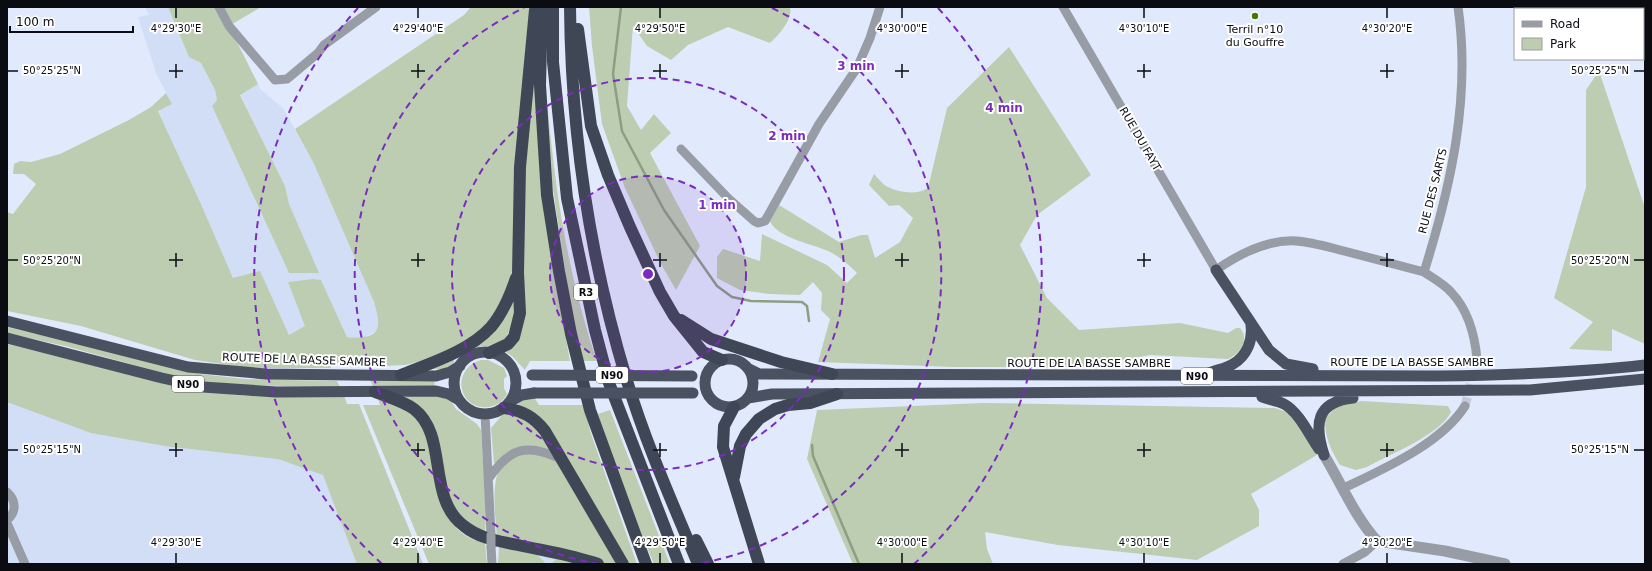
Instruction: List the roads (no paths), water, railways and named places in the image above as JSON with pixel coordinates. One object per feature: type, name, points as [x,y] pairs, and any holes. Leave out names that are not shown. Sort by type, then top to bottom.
[{"type":"highway","points":[[489,353],[501,357],[513,370],[516,386],[507,404],[485,414],[474,412],[459,400],[454,383],[460,366],[473,355],[489,353],[508,344],[514,337],[520,313],[518,273],[523,132],[535,7]]},
{"type":"highway","points":[[542,7],[540,85],[543,140],[547,195],[560,278],[571,334],[590,410],[646,564]]},
{"type":"highway","name":"R3","points":[[553,7],[553,62],[566,190],[594,330],[614,397],[679,564]]},
{"type":"highway","name":"R3","points":[[570,7],[570,61],[575,127],[584,196],[596,259],[628,382],[648,442],[698,564]]},
{"type":"highway","points":[[575,7],[583,76],[591,126],[608,175],[660,292],[674,316],[703,352],[722,360],[735,360],[749,369],[753,380],[752,393],[744,403],[734,407],[722,407],[708,397],[704,386],[708,370],[722,360]]},
{"type":"highway","name":"N90","points":[[1216,270],[1269,350],[1286,364],[1303,368],[1359,375]]},
{"type":"highway","points":[[401,376],[468,345],[490,328],[505,306],[518,273]]},
{"type":"highway","points":[[674,316],[711,339],[781,362],[832,374]]},
{"type":"highway","name":"ROUTE DE LA BASSE SAMBRE","points":[[7,321],[188,367],[266,374],[436,376],[450,372],[460,366]]},
{"type":"highway","name":"N90","points":[[1201,376],[1232,365],[1240,358],[1252,337],[1251,325]]},
{"type":"highway","name":"N90","points":[[7,338],[162,378],[203,387],[276,392],[436,391],[449,394],[459,400]]},
{"type":"highway","name":"ROUTE DE LA BASSE SAMBRE","points":[[749,369],[759,374],[1201,376],[1525,375],[1645,365]]},
{"type":"highway","name":"N90","points":[[513,370],[532,375],[692,376],[708,370]]},
{"type":"highway","name":"N90","points":[[748,398],[772,394],[1258,393],[1530,390],[1645,380]]},
{"type":"highway","points":[[375,392],[409,406],[421,416],[426,424],[433,443],[443,496],[448,510],[463,526],[484,538],[598,564]]},
{"type":"highway","name":"N90","points":[[1324,455],[1318,432],[1320,419],[1328,406],[1342,399],[1387,392]]},
{"type":"highway","name":"N90","points":[[507,404],[522,395],[534,393],[693,393],[708,397]]},
{"type":"highway","name":"N90","points":[[1258,393],[1263,398],[1273,399],[1292,410],[1298,416],[1306,431],[1324,455]]},
{"type":"highway","points":[[734,478],[740,446],[746,434],[760,419],[776,409],[788,405],[810,403],[837,394]]},
{"type":"highway","points":[[507,404],[522,411],[540,424],[623,564]]},
{"type":"highway","points":[[734,407],[724,426],[723,447],[734,478],[759,564]]},
{"type":"highway","points":[[677,513],[693,533],[708,564]]},
{"type":"street","points":[[219,7],[229,26],[241,42],[275,80],[280,80],[287,79],[318,53],[324,45],[376,7]]},
{"type":"street","points":[[681,150],[728,198],[754,221],[758,223],[765,221],[818,124],[856,68],[870,38],[880,7]]},
{"type":"street","name":"RUE DU FAYT","points":[[1063,7],[1216,270]]},
{"type":"street","name":"RUE DES SARTS","points":[[1424,272],[1456,148],[1461,116],[1463,79],[1462,31],[1458,7]]},
{"type":"street","points":[[1216,270],[1231,260],[1253,249],[1273,243],[1295,241],[1319,245],[1424,272],[1451,292],[1467,315],[1475,337],[1477,360]]},
{"type":"street","points":[[1344,488],[1425,445],[1458,418],[1465,406]]},
{"type":"street","points":[[485,414],[492,564]]},
{"type":"street","points":[[489,478],[503,459],[526,449],[536,449],[561,459]]},
{"type":"street","points":[[1324,455],[1344,488],[1361,522],[1377,541],[1445,551],[1505,564]]},
{"type":"street","points":[[7,492],[12,496],[15,507],[14,513],[7,520]]},
{"type":"street","points":[[7,524],[25,564]]},
{"type":"street","points":[[1343,564],[1365,552],[1377,541]]},
{"type":"waterway","points":[[621,7],[613,74],[622,131],[664,210],[717,286],[732,297],[751,301],[802,302],[807,306],[809,321]]},
{"type":"waterway","points":[[812,445],[813,456],[859,564]]},
{"type":"tunnel","points":[[1465,406],[1477,360]]},
{"type":"place","name":"Terril n°10 du Gouffre","points":[[1255,16]]}]
